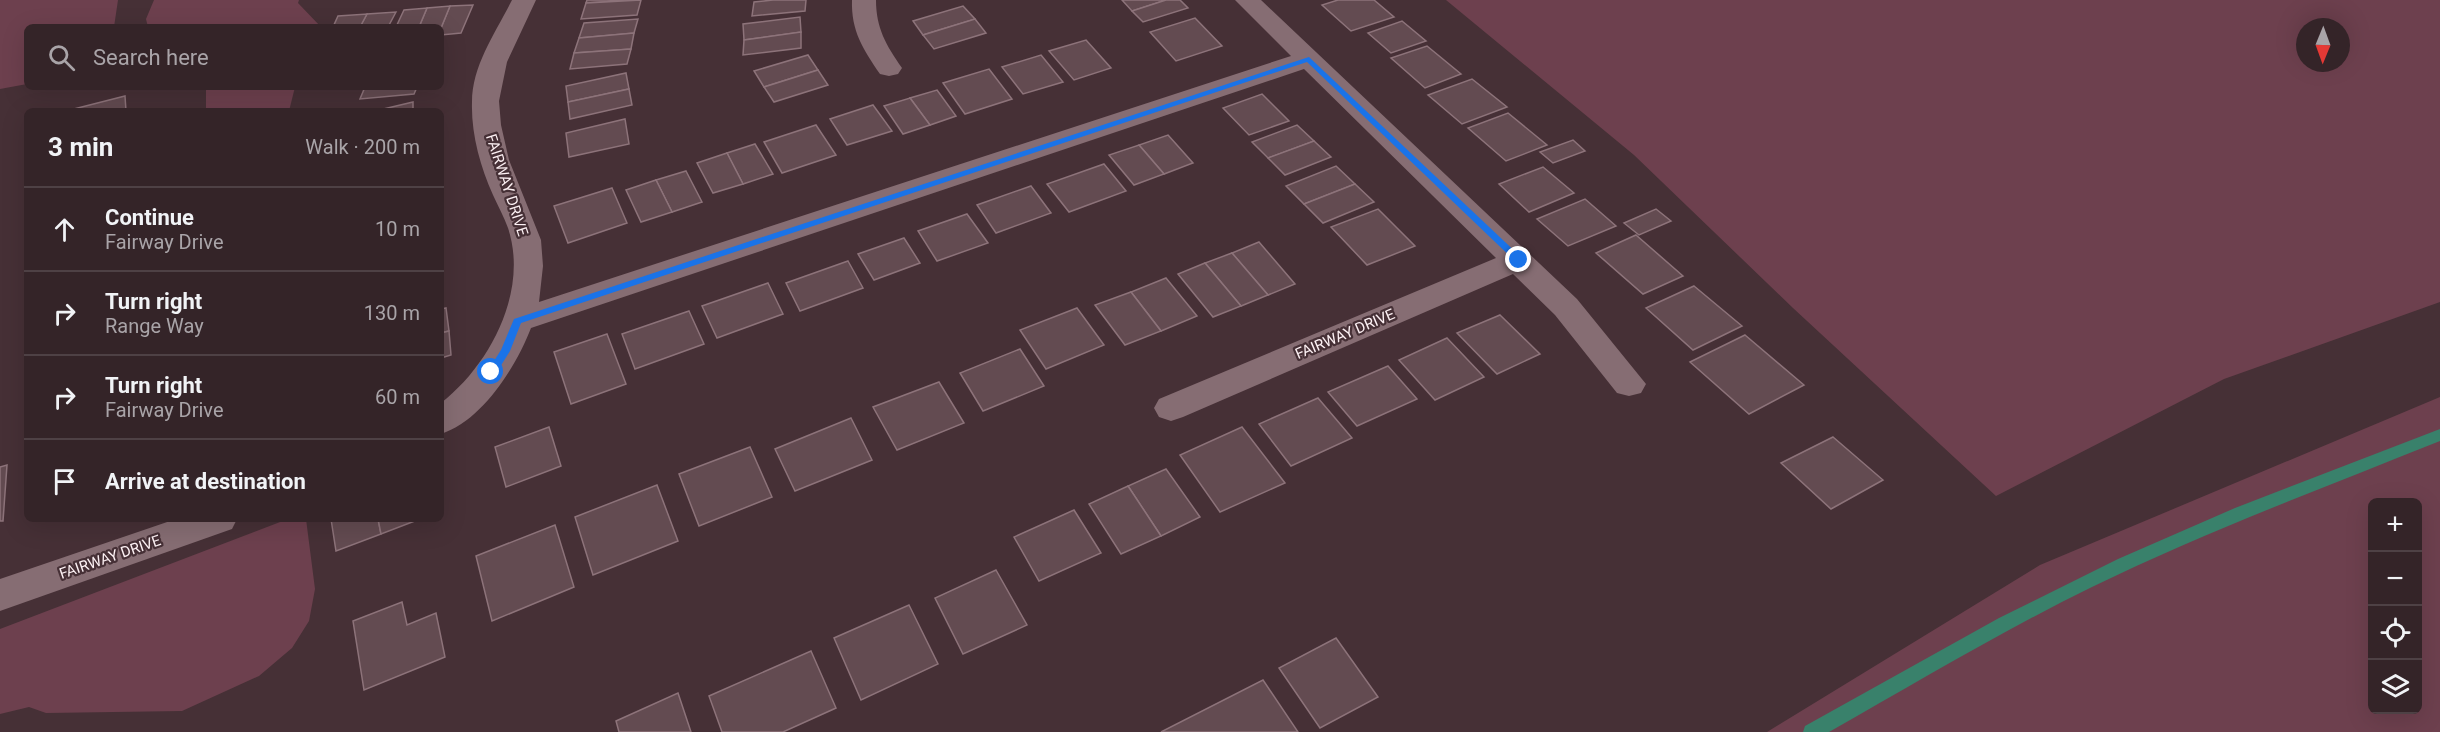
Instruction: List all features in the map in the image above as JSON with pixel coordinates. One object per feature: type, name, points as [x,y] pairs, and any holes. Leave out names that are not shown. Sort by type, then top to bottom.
[{"type":"street","name":"FAIRWAY DRIVE","points":[[444,418],[475,392],[506,351],[524,299],[527,270],[526,241],[490,143],[485,99],[492,69],[524,0]]},
{"type":"street","points":[[864,0],[863,17],[867,38],[889,68]]},
{"type":"street","points":[[1247,0],[1566,307],[1629,384]]},
{"type":"street","points":[[518,321],[1309,59]]},
{"type":"street","name":"FAIRWAY DRIVE","points":[[1171,408],[1519,260]]},
{"type":"street","name":"FAIRWAY DRIVE","points":[[0,595],[210,522]]},
{"type":"shaded area","points":[[0,0],[118,0],[114,24],[24,24],[24,85],[0,89]]},
{"type":"shaded area","points":[[154,0],[299,0],[298,3],[318,24],[147,24],[146,19]]},
{"type":"shaded area","points":[[1446,0],[2440,0],[2440,302],[2224,379],[1996,496],[1793,308],[1634,155]]},
{"type":"shaded area","points":[[206,90],[294,90],[290,108],[206,108]]},
{"type":"shaded area","points":[[2440,397],[2440,732],[1767,732],[2040,565]]},
{"type":"shaded area","points":[[280,522],[306,522],[315,589],[309,621],[292,648],[259,676],[182,711],[46,713],[29,707],[0,714],[0,629]]},
{"type":"building","points":[[587,0],[635,0],[586,3]]},
{"type":"building","points":[[641,0],[637,15],[581,19],[586,3]]},
{"type":"building","points":[[806,0],[805,11],[752,16],[754,2]]},
{"type":"building","points":[[1122,0],[1166,0],[1132,11]]},
{"type":"building","points":[[1166,0],[1180,0],[1188,8],[1143,22],[1132,11]]},
{"type":"building","points":[[1338,0],[1374,0],[1394,17],[1351,31],[1322,5]]},
{"type":"building","points":[[473,5],[461,33],[444,35],[443,24],[450,6]]},
{"type":"building","points":[[450,6],[443,24],[420,24],[427,8]]},
{"type":"building","points":[[963,6],[975,19],[923,35],[913,21]]},
{"type":"building","points":[[427,8],[420,24],[397,24],[404,10]]},
{"type":"building","points":[[396,12],[390,24],[362,24],[367,14]]},
{"type":"building","points":[[367,14],[362,24],[334,24],[338,16]]},
{"type":"building","points":[[800,17],[801,32],[744,40],[743,24]]},
{"type":"building","points":[[1195,18],[1222,46],[1176,61],[1150,32]]},
{"type":"building","points":[[638,19],[634,33],[579,38],[584,23]]},
{"type":"building","points":[[975,19],[986,33],[934,49],[923,35]]},
{"type":"building","points":[[1402,21],[1426,41],[1391,53],[1368,33]]},
{"type":"building","points":[[801,32],[801,48],[743,55],[744,40]]},
{"type":"building","points":[[634,33],[631,49],[574,53],[579,38]]},
{"type":"building","points":[[1086,40],[1111,68],[1074,80],[1049,51]]},
{"type":"building","points":[[1427,46],[1461,74],[1425,88],[1391,58]]},
{"type":"building","points":[[631,49],[627,64],[570,69],[574,53]]},
{"type":"building","points":[[808,55],[818,70],[764,87],[754,71]]},
{"type":"building","points":[[1041,55],[1063,82],[1023,94],[1002,67]]},
{"type":"building","points":[[989,69],[1012,99],[965,114],[943,83]]},
{"type":"building","points":[[818,70],[828,85],[774,102],[764,87]]},
{"type":"building","points":[[626,73],[629,89],[568,102],[566,86]]},
{"type":"building","points":[[1472,79],[1507,107],[1462,124],[1428,95]]},
{"type":"building","points":[[629,89],[632,105],[570,119],[568,102]]},
{"type":"building","points":[[364,90],[416,90],[414,94],[360,99]]},
{"type":"building","points":[[937,90],[956,116],[930,125],[910,98]]},
{"type":"building","points":[[1262,94],[1289,121],[1249,135],[1223,108]]},
{"type":"building","points":[[125,96],[126,108],[78,108]]},
{"type":"building","points":[[910,98],[930,125],[903,134],[884,106]]},
{"type":"building","points":[[413,102],[413,108],[388,108]]},
{"type":"building","points":[[873,105],[892,131],[847,145],[830,119]]},
{"type":"building","points":[[1508,113],[1547,145],[1506,161],[1468,128]]},
{"type":"building","points":[[625,119],[629,144],[569,157],[566,133]]},
{"type":"building","points":[[816,125],[836,155],[782,173],[764,142]]},
{"type":"building","points":[[1297,125],[1314,141],[1268,158],[1252,142]]},
{"type":"building","points":[[1168,135],[1193,163],[1164,174],[1139,145]]},
{"type":"building","points":[[1573,140],[1585,151],[1553,163],[1540,152]]},
{"type":"building","points":[[1314,141],[1331,157],[1285,175],[1268,158]]},
{"type":"building","points":[[755,144],[773,174],[743,184],[727,153]]},
{"type":"building","points":[[1139,145],[1164,174],[1134,185],[1109,155]]},
{"type":"building","points":[[727,153],[743,184],[713,193],[697,163]]},
{"type":"building","points":[[1104,164],[1126,191],[1069,212],[1047,184]]},
{"type":"building","points":[[1336,166],[1355,184],[1304,204],[1286,186]]},
{"type":"building","points":[[1543,167],[1574,193],[1529,212],[1499,184]]},
{"type":"building","points":[[686,171],[702,202],[672,212],[656,180]]},
{"type":"building","points":[[656,180],[672,212],[641,222],[626,190]]},
{"type":"building","points":[[1355,184],[1374,202],[1323,223],[1304,204]]},
{"type":"building","points":[[1031,186],[1051,213],[996,233],[977,205]]},
{"type":"building","points":[[612,188],[627,223],[568,243],[554,206]]},
{"type":"building","points":[[1585,199],[1616,226],[1568,246],[1537,219]]},
{"type":"building","points":[[1378,209],[1415,246],[1367,265],[1331,227]]},
{"type":"building","points":[[1656,209],[1671,221],[1639,235],[1624,223]]},
{"type":"building","points":[[967,214],[988,243],[937,261],[918,231]]},
{"type":"building","points":[[1636,235],[1683,276],[1643,294],[1596,253]]},
{"type":"building","points":[[904,238],[920,263],[874,280],[858,254]]},
{"type":"building","points":[[1259,242],[1295,284],[1268,295],[1232,253]]},
{"type":"building","points":[[1232,253],[1268,295],[1241,306],[1205,263]]},
{"type":"building","points":[[848,261],[863,288],[800,311],[786,283]]},
{"type":"building","points":[[1205,263],[1241,306],[1213,317],[1178,274]]},
{"type":"building","points":[[1166,278],[1197,316],[1161,331],[1131,292]]},
{"type":"building","points":[[768,283],[783,314],[717,338],[702,306]]},
{"type":"building","points":[[1694,286],[1742,326],[1693,350],[1646,308]]},
{"type":"building","points":[[1131,292],[1161,331],[1125,345],[1095,305]]},
{"type":"building","points":[[444,308],[446,308],[449,331],[444,332]]},
{"type":"building","points":[[1077,308],[1104,345],[1046,369],[1020,330]]},
{"type":"building","points":[[689,311],[704,344],[635,369],[622,334]]},
{"type":"building","points":[[1500,315],[1540,354],[1497,374],[1457,333]]},
{"type":"building","points":[[449,331],[451,355],[444,357],[444,332]]},
{"type":"building","points":[[607,334],[626,384],[571,404],[554,352]]},
{"type":"building","points":[[1745,335],[1804,385],[1749,414],[1690,362]]},
{"type":"building","points":[[1447,338],[1484,377],[1435,400],[1399,360]]},
{"type":"building","points":[[1020,349],[1044,386],[983,411],[960,373]]},
{"type":"building","points":[[1388,366],[1417,399],[1357,426],[1328,392]]},
{"type":"building","points":[[939,382],[964,423],[897,450],[873,407]]},
{"type":"building","points":[[1318,398],[1352,438],[1291,466],[1259,424]]},
{"type":"building","points":[[851,418],[872,460],[795,491],[775,449]]},
{"type":"building","points":[[549,427],[561,466],[506,487],[495,447]]},
{"type":"building","points":[[1242,427],[1285,483],[1220,512],[1180,455]]},
{"type":"building","points":[[1833,437],[1883,480],[1831,509],[1781,463]]},
{"type":"building","points":[[750,447],[772,497],[699,526],[679,474]]},
{"type":"building","points":[[7,465],[3,521],[0,521],[0,467]]},
{"type":"building","points":[[1166,469],[1200,517],[1161,536],[1128,486]]},
{"type":"building","points":[[657,485],[678,541],[593,575],[575,517]]},
{"type":"building","points":[[1128,486],[1161,536],[1121,554],[1089,504]]},
{"type":"building","points":[[1074,510],[1101,553],[1039,581],[1014,537]]},
{"type":"building","points":[[331,522],[379,522],[381,534],[336,551]]},
{"type":"building","points":[[379,522],[412,522],[381,534]]},
{"type":"building","points":[[555,525],[574,587],[492,621],[476,556]]},
{"type":"building","points":[[996,570],[1027,625],[963,654],[935,598]]},
{"type":"building","points":[[402,602],[407,625],[436,613],[445,657],[364,690],[353,621]]},
{"type":"building","points":[[909,605],[938,664],[861,700],[834,638]]},
{"type":"building","points":[[1336,638],[1378,697],[1320,728],[1279,668]]},
{"type":"building","points":[[811,651],[836,708],[783,732],[722,732],[709,696]]},
{"type":"building","points":[[1263,680],[1298,732],[1161,732]]},
{"type":"building","points":[[678,693],[691,732],[619,732],[616,721]]},
{"type":"waterway","points":[[1812,732],[2005,624],[2124,564],[2241,513],[2440,435]]},
{"type":"route","points":[[491,372],[506,351],[518,321],[1309,59],[1519,260]]}]
